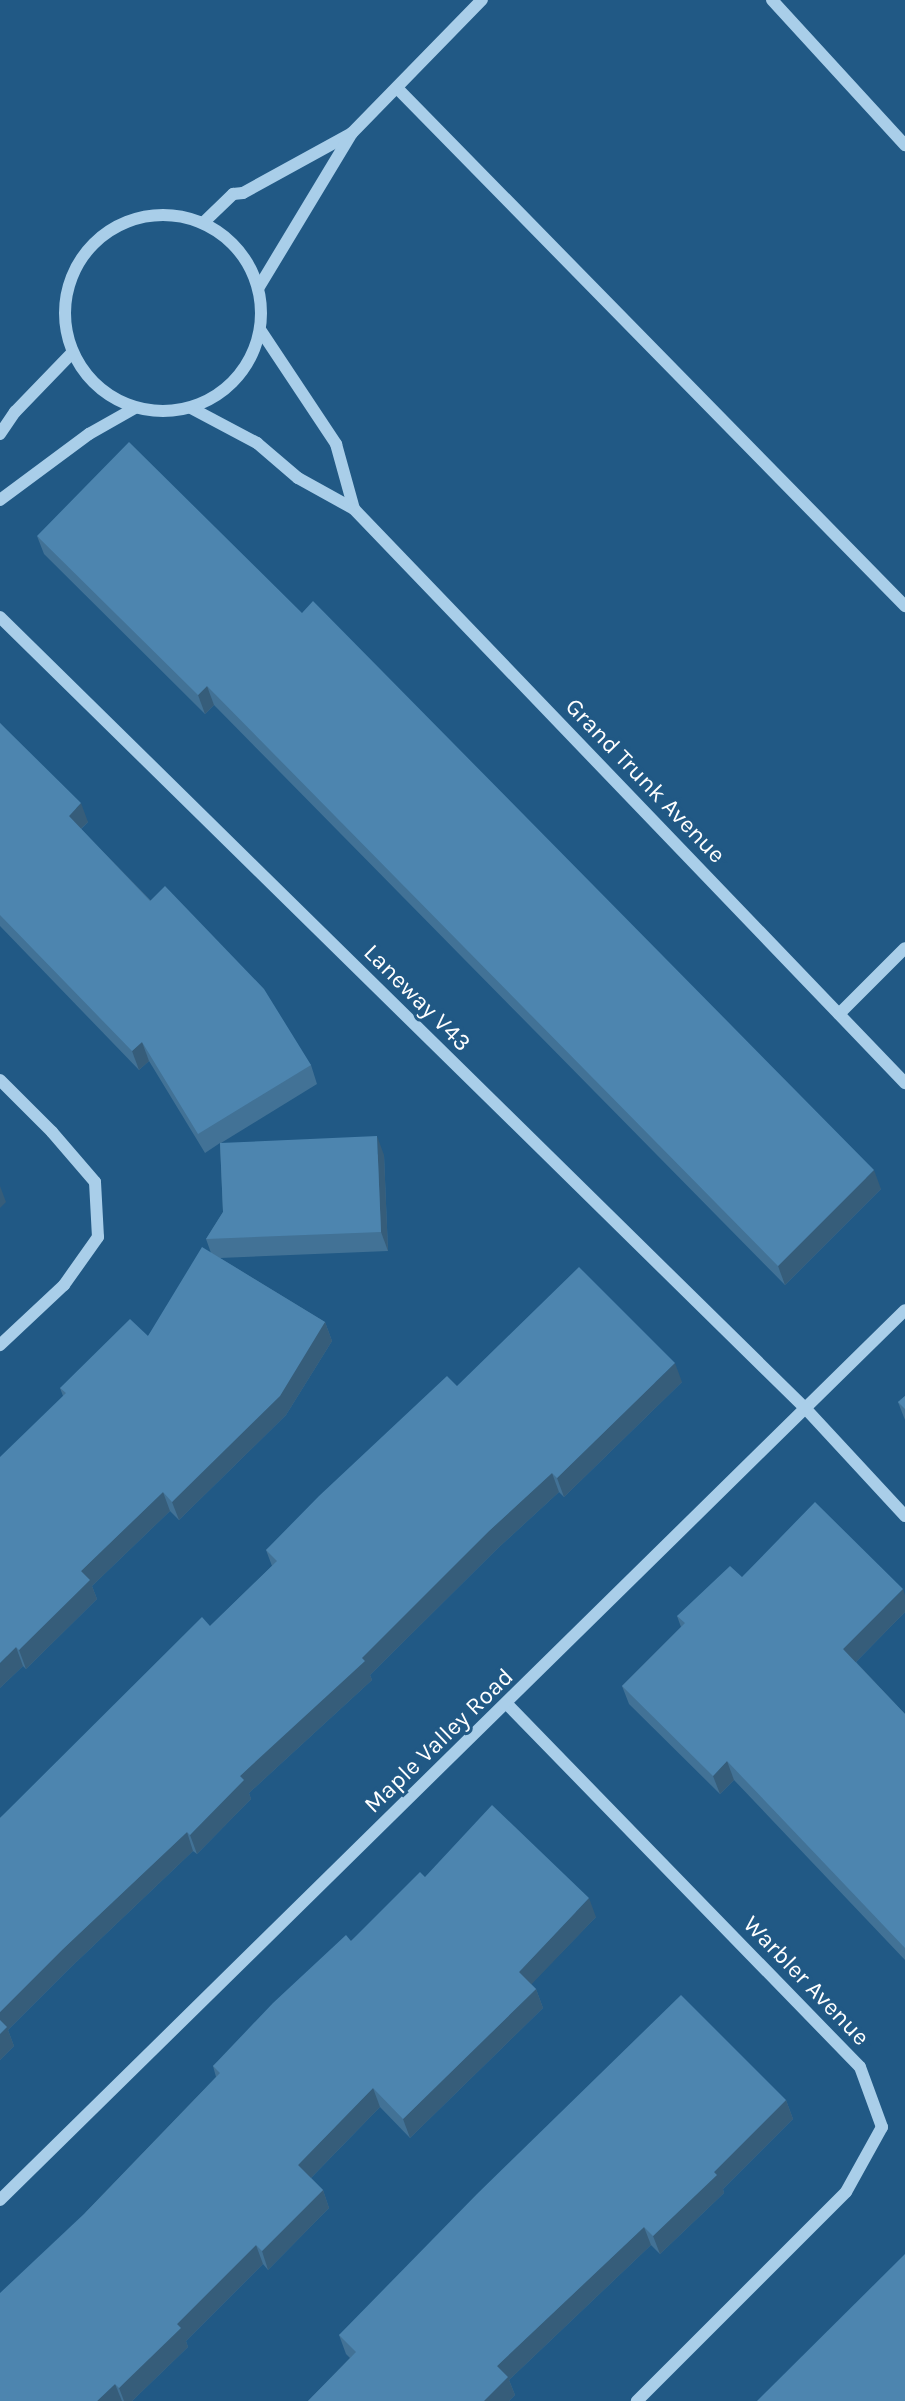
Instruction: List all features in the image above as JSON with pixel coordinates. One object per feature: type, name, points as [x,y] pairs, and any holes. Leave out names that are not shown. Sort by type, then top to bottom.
[{"type":"street","points":[[259,287],[352,133],[482,0]]},
{"type":"street","points":[[772,0],[905,145]]},
{"type":"street","points":[[397,89],[905,606]]},
{"type":"street","points":[[203,223],[233,194],[243,193],[352,133]]},
{"type":"street","points":[[173,215],[203,223],[234,245],[247,260],[259,287],[261,331],[252,357],[236,379],[215,397],[191,408],[163,412],[135,408],[109,396],[88,377],[72,353],[65,327],[65,299],[72,273],[87,249],[111,229],[141,217],[173,215]]},
{"type":"street","name":"Grand Trunk Avenue","points":[[261,331],[336,444],[354,509]]},
{"type":"street","points":[[0,434],[15,412],[72,353]]},
{"type":"street","points":[[0,500],[89,434],[135,408]]},
{"type":"street","name":"Grand Trunk Avenue","points":[[191,408],[257,443],[298,478],[354,509],[905,1083]]},
{"type":"street","name":"Laneway V43","points":[[0,617],[806,1409],[905,1517]]},
{"type":"street","points":[[839,1014],[905,948]]},
{"type":"street","points":[[0,1080],[52,1132],[96,1182],[98,1237],[64,1285],[0,1345]]},
{"type":"street","name":"Maple Valley Road","points":[[0,2200],[905,1310]]},
{"type":"street","name":"Warbler Avenue","points":[[507,1704],[860,2067],[883,2127],[846,2192],[637,2401]]},
{"type":"building","points":[[129,442],[302,613],[313,601],[874,1170],[778,1266],[207,686],[198,695],[37,536]]},
{"type":"building","points":[[0,723],[81,803],[69,816],[150,901],[165,886],[264,989],[311,1065],[198,1134],[142,1042],[132,1051],[0,915]]},
{"type":"building","points":[[377,1136],[381,1232],[206,1239],[223,1212],[220,1143]]},
{"type":"building","points":[[202,1247],[325,1322],[280,1396],[172,1502],[163,1492],[81,1571],[90,1580],[19,1650],[16,1647],[0,1663],[0,1457],[66,1393],[60,1388],[130,1319],[148,1336]]},
{"type":"building","points":[[579,1267],[675,1363],[557,1478],[552,1473],[489,1531],[362,1658],[365,1661],[240,1776],[244,1780],[190,1835],[187,1832],[0,2012],[0,1818],[202,1617],[210,1626],[277,1561],[266,1550],[319,1496],[447,1376],[457,1386]]},
{"type":"building","points":[[905,1396],[905,1409],[898,1402]]},
{"type":"building","points":[[815,1502],[903,1589],[843,1649],[905,1714],[905,1948],[727,1761],[713,1776],[622,1686],[685,1623],[677,1616],[730,1566],[742,1577]]},
{"type":"building","points":[[492,1805],[589,1898],[519,1972],[536,1989],[403,2119],[373,2088],[298,2165],[323,2190],[262,2251],[256,2245],[177,2324],[181,2328],[119,2388],[115,2384],[97,2401],[0,2401],[0,2293],[85,2213],[220,2073],[213,2066],[273,2003],[346,1935],[351,1941],[420,1872],[425,1877]]},
{"type":"building","points":[[681,1995],[786,2100],[714,2172],[717,2175],[653,2236],[644,2227],[497,2366],[508,2377],[484,2401],[308,2401],[356,2352],[339,2335],[477,2194]]},
{"type":"building","points":[[0,2020],[7,2027],[0,2034]]},
{"type":"building","points":[[905,2254],[905,2401],[757,2401]]}]
